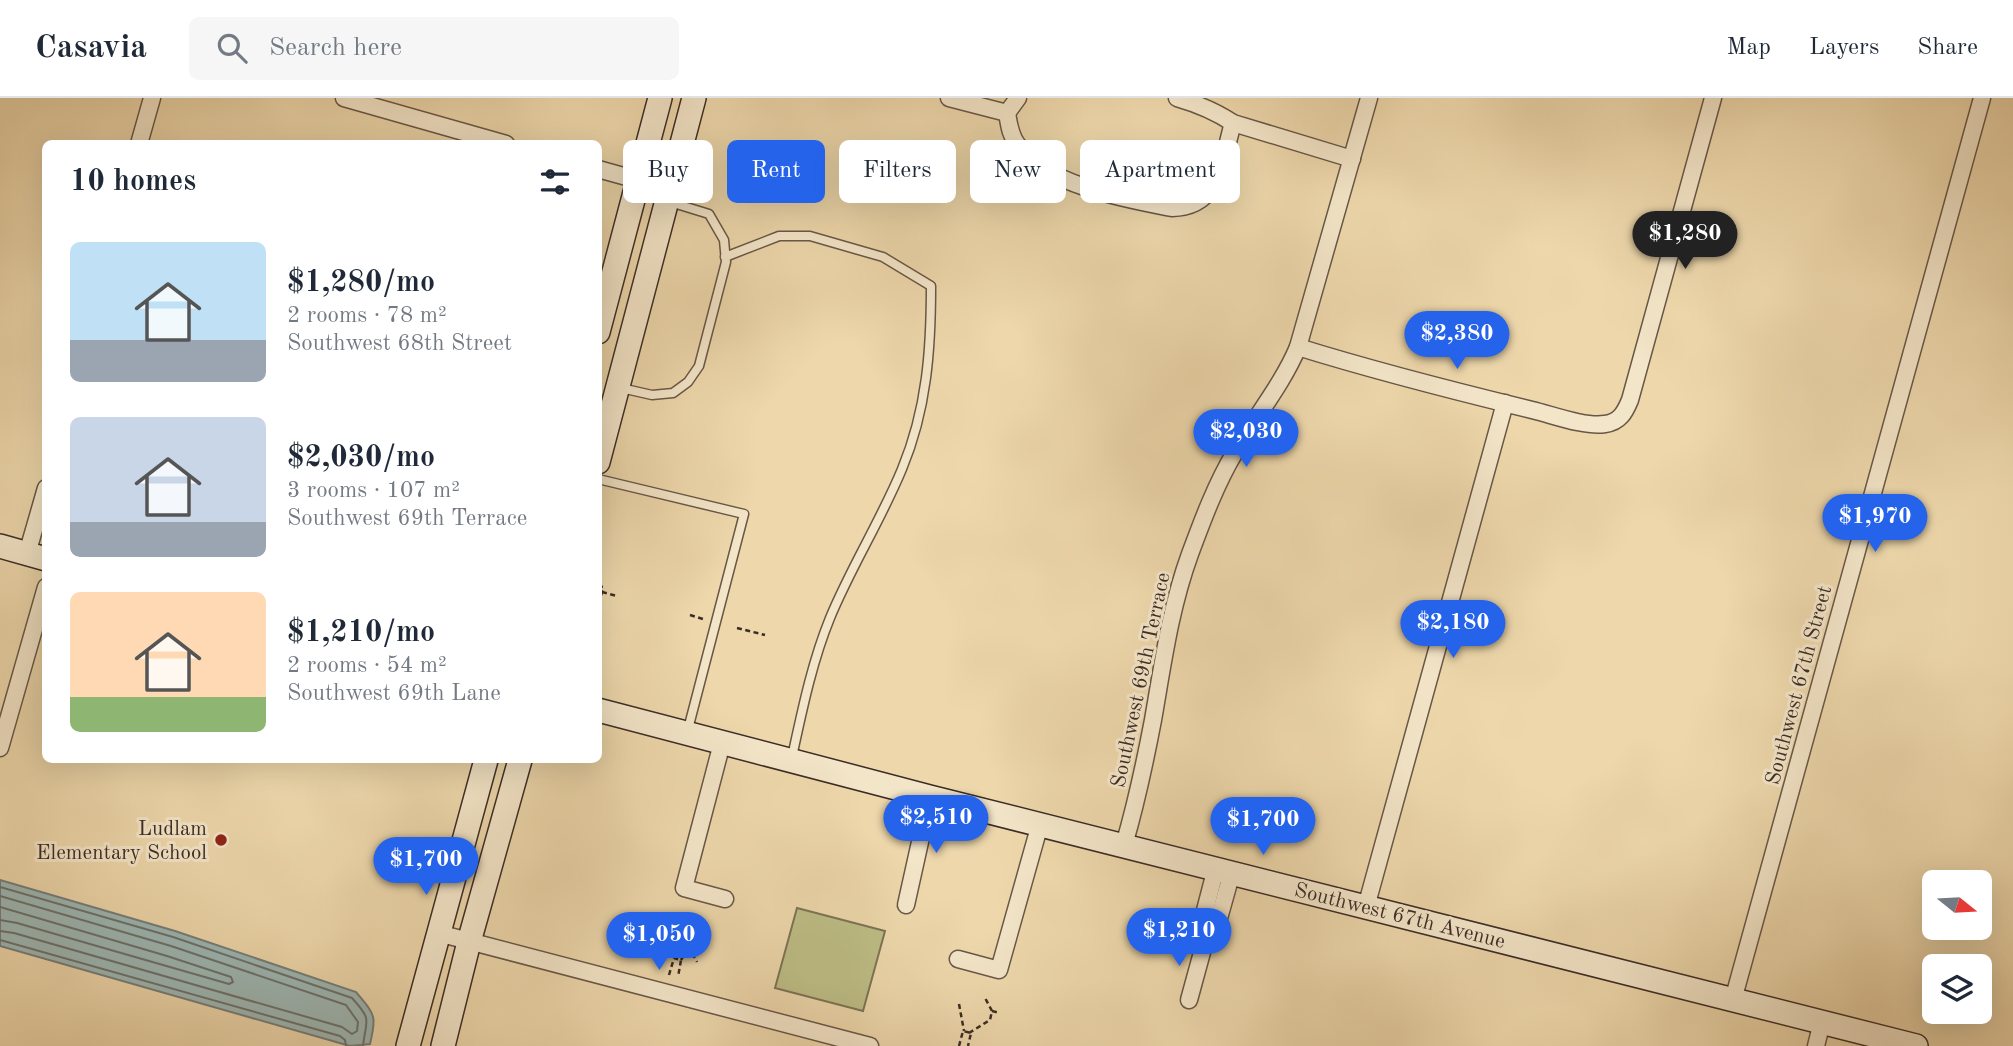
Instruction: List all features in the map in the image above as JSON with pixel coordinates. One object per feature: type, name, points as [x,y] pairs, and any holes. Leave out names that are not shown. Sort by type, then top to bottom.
[{"type":"main road","points":[[649,140],[660,98]]},
{"type":"main road","points":[[683,140],[694,98]]},
{"type":"main road","points":[[602,317],[632,203]]},
{"type":"main road","points":[[602,447],[666,203]]},
{"type":"main road","points":[[0,546],[36,556]]},
{"type":"main road","name":"Southwest 67th Avenue","points":[[602,711],[930,797],[1916,1046]]},
{"type":"main road","points":[[408,1046],[485,763]]},
{"type":"main road","points":[[443,1046],[519,763]]},
{"type":"street","points":[[140,140],[152,98]]},
{"type":"street","points":[[344,98],[492,140]]},
{"type":"street","points":[[949,98],[1007,113]]},
{"type":"street","points":[[1018,98],[1007,113],[1010,129],[1015,142],[1041,167],[1079,185],[1172,208],[1198,203],[1211,190],[1222,164],[1233,123]]},
{"type":"street","points":[[1177,98],[1219,113],[1233,123],[1352,159]]},
{"type":"street","name":"Southwest 69th Terrace","points":[[1124,845],[1149,741],[1172,614],[1190,556],[1224,472],[1289,367],[1298,347],[1369,98]]},
{"type":"street","points":[[1298,347],[1592,424],[1616,421],[1630,400],[1713,98]]},
{"type":"street","name":"Southwest 67th Street","points":[[1733,1000],[1982,98]]},
{"type":"street","points":[[602,170],[623,176]]},
{"type":"street","points":[[1366,906],[1505,403]]},
{"type":"street","points":[[36,556],[42,515]]},
{"type":"street","points":[[0,747],[42,613]]},
{"type":"street","points":[[722,743],[684,888],[725,899]]},
{"type":"street","points":[[906,905],[930,797]]},
{"type":"street","points":[[958,959],[999,970],[1040,824]]},
{"type":"street","points":[[1189,1000],[1204,946],[1218,923],[1224,870]]},
{"type":"street","points":[[438,933],[870,1046]]},
{"type":"street","points":[[1816,1046],[1822,1022]]},
{"type":"lane","points":[[618,387],[652,395],[673,393],[688,382],[699,366],[726,262],[724,240],[709,214],[685,203]]},
{"type":"lane","points":[[725,257],[779,236],[810,236],[883,257],[931,286],[927,386],[910,446],[882,514],[830,619],[791,761]]},
{"type":"lane","points":[[602,480],[744,514],[687,733]]},
{"type":"path","points":[[602,587],[602,592],[617,596]]},
{"type":"path","points":[[690,615],[706,620]]},
{"type":"path","points":[[737,628],[765,635]]},
{"type":"path","points":[[694,918],[696,929],[693,955],[697,962]]},
{"type":"path","points":[[695,935],[705,938]]},
{"type":"path","points":[[678,977],[681,960],[693,942]]},
{"type":"path","points":[[670,975],[674,958],[681,960]]},
{"type":"path","points":[[964,1031],[969,1032],[990,1020],[992,1011],[984,996]]},
{"type":"path","points":[[958,1046],[964,1031],[959,1004]]},
{"type":"path","points":[[992,1011],[1000,1013]]},
{"type":"path","points":[[968,1046],[969,1032]]},
{"type":"green space","points":[[797,908],[885,931],[863,1011],[775,988]]},
{"type":"water","points":[[0,880],[175,931],[356,992],[373,1016],[370,1044],[350,1046],[0,946]]},
{"type":"place","name":"Ludlam Elementary School","points":[[221,840]]}]
